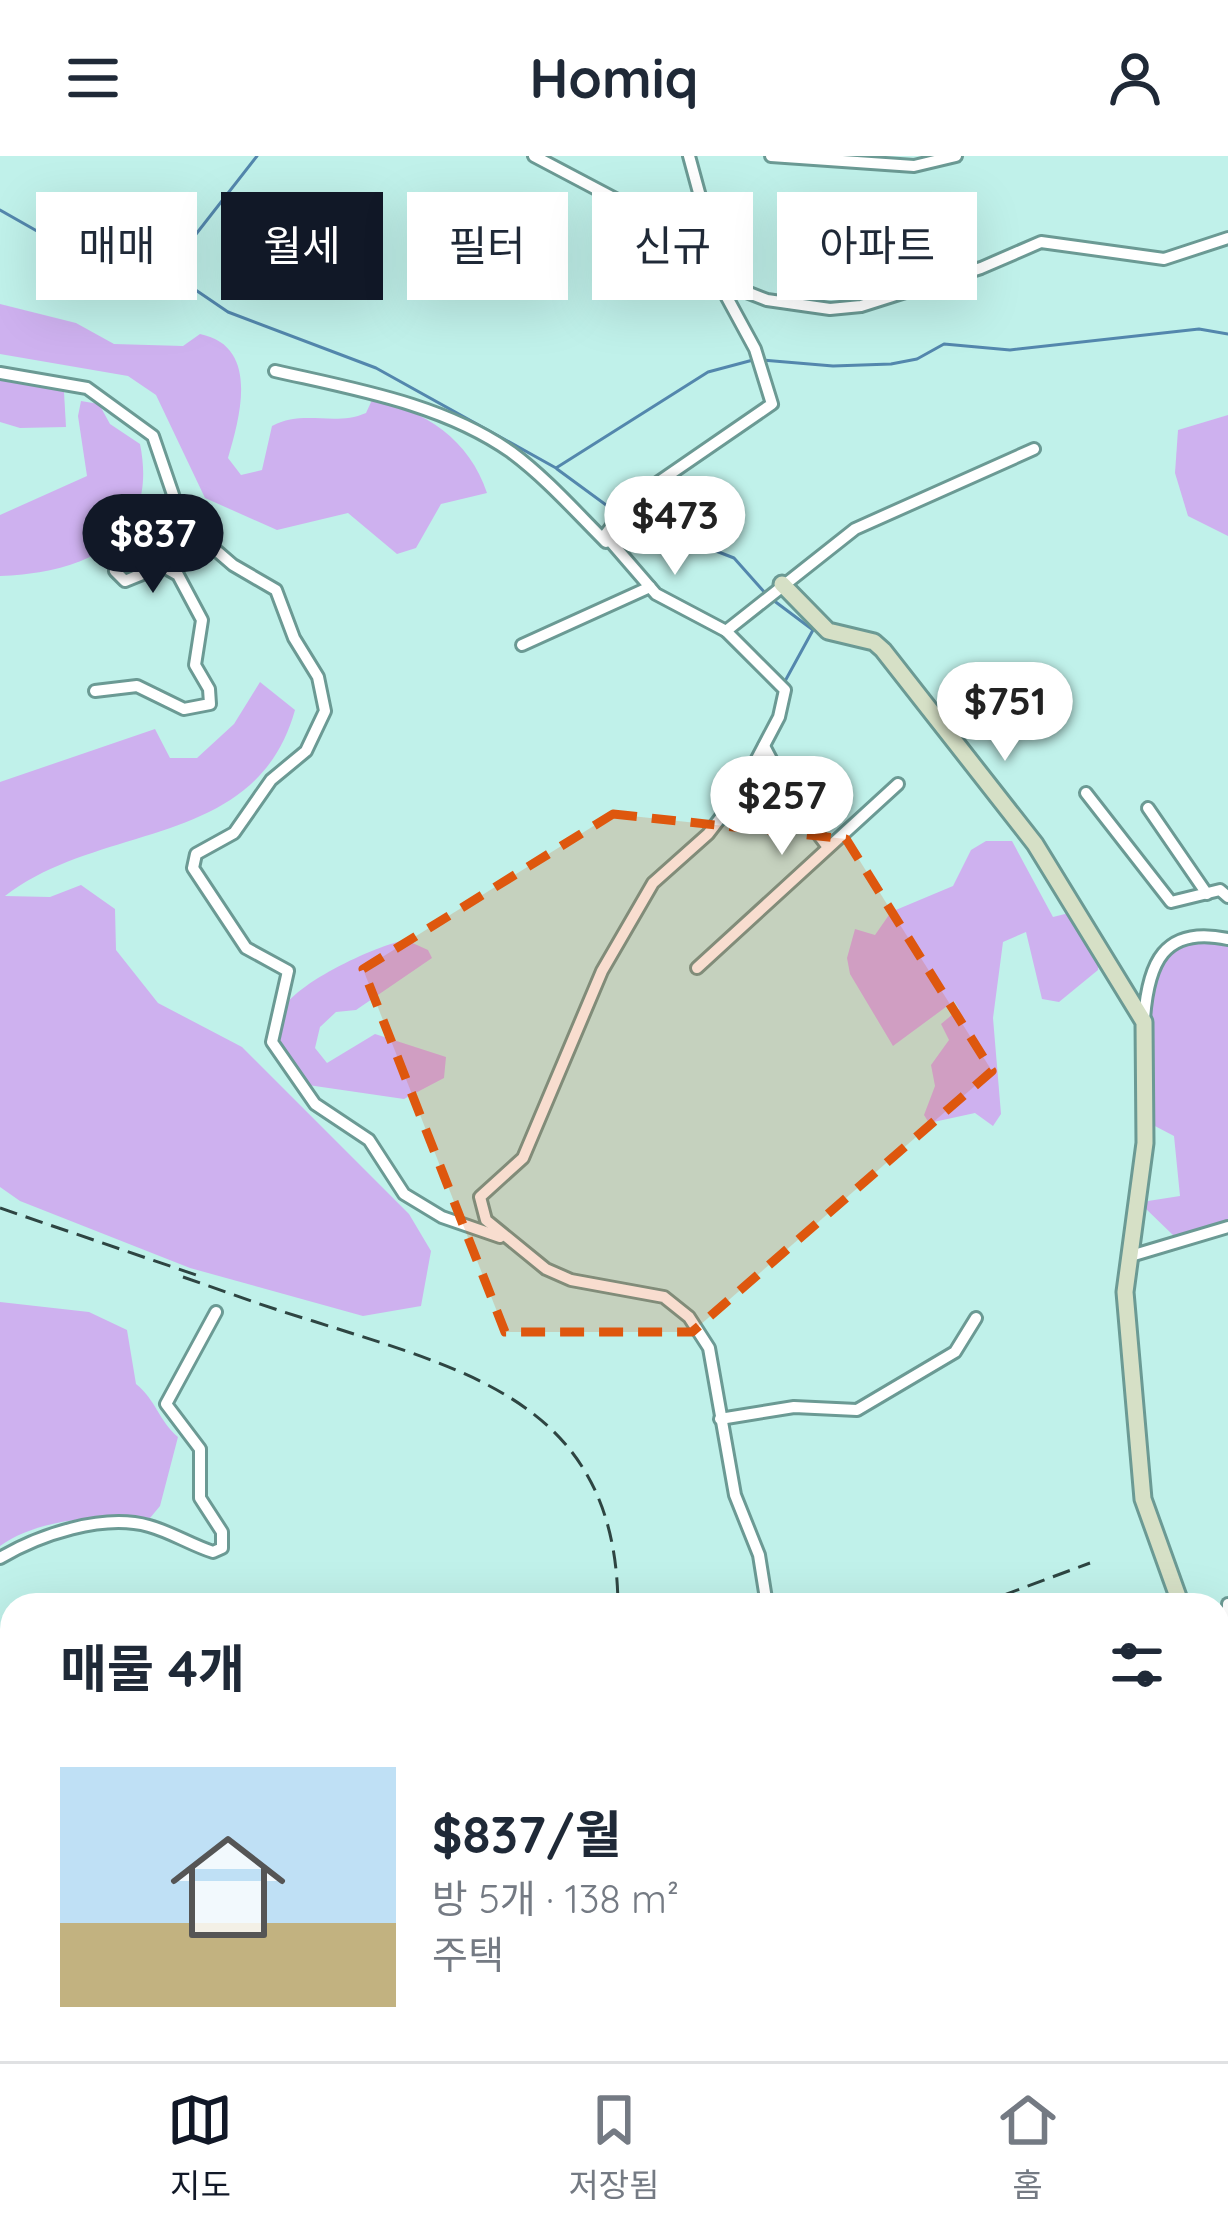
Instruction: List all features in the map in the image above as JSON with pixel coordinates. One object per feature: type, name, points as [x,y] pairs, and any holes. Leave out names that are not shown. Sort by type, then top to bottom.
[{"type":"street","points":[[534,156],[602,192]]},
{"type":"street","points":[[689,156],[699,192]]},
{"type":"street","points":[[771,156],[914,166],[956,156]]},
{"type":"street","points":[[753,294],[830,309],[861,306],[981,268],[1041,242],[1151,260],[1228,238]]},
{"type":"street","points":[[606,542],[618,513],[772,404],[742,320],[729,300]]},
{"type":"street","points":[[742,320],[767,300]]},
{"type":"street","points":[[275,370],[419,407],[476,431],[553,488],[650,587],[726,631],[782,686],[785,704],[720,820],[645,894],[576,1021],[527,1150],[480,1197],[486,1220],[546,1269],[571,1280],[646,1292],[676,1305],[709,1348],[735,1495],[759,1555],[765,1593]]},
{"type":"street","points":[[0,373],[87,388],[153,436],[182,521],[233,565],[276,590],[324,697],[325,711],[306,751],[271,780],[234,833],[193,860],[233,933],[260,958],[288,971],[272,1024],[276,1055],[315,1104],[370,1140],[404,1194],[442,1217],[509,1240]]},
{"type":"street","points":[[726,631],[856,529],[1034,449]]},
{"type":"street","points":[[95,692],[136,686],[184,710],[209,704],[209,688],[195,665],[202,620],[178,575],[162,566],[125,581],[116,572],[128,555],[182,521]]},
{"type":"street","points":[[782,584],[828,632],[874,642],[883,650],[1035,844],[1144,1022]]},
{"type":"street","points":[[522,645],[650,587]]},
{"type":"street","points":[[764,746],[793,801],[827,846]]},
{"type":"street","points":[[697,968],[898,784]]},
{"type":"street","points":[[1086,793],[1171,902],[1225,891],[1228,896]]},
{"type":"street","points":[[1148,808],[1207,894]]},
{"type":"street","points":[[1177,1593],[1143,1499],[1125,1292],[1134,1255],[1145,1143],[1144,1022],[1150,966],[1159,956],[1192,937],[1228,939]]},
{"type":"street","points":[[1134,1255],[1177,1246],[1228,1227]]},
{"type":"street","points":[[0,1558],[36,1537],[120,1522],[152,1527],[213,1552],[222,1548],[222,1532],[200,1498],[200,1449],[166,1404],[216,1312]]},
{"type":"street","points":[[720,1419],[794,1407],[856,1410],[955,1352],[976,1318]]},
{"type":"highlighted area","points":[[613,814],[846,839],[992,1071],[692,1332],[505,1332],[363,969]]},
{"type":"shaded area","points":[[0,304],[76,323],[114,344],[183,346],[200,334],[219,341],[231,352],[241,384],[228,458],[241,475],[262,470],[272,426],[296,419],[354,417],[366,413],[372,400],[410,411],[443,430],[469,457],[487,493],[441,504],[416,548],[397,554],[348,513],[277,530],[205,498],[156,395],[128,376],[0,354]]},
{"type":"shaded area","points":[[0,377],[64,392],[66,427],[20,428],[0,422]]},
{"type":"shaded area","points":[[81,401],[99,404],[110,424],[140,444],[143,478],[138,506],[109,546],[86,559],[60,568],[0,576],[0,515],[87,476],[78,416]]},
{"type":"shaded area","points":[[1228,415],[1228,536],[1188,516],[1175,473],[1178,430]]},
{"type":"shaded area","points":[[260,682],[295,710],[275,755],[247,788],[212,811],[44,872],[5,896],[50,897],[81,885],[115,909],[116,950],[158,1003],[242,1047],[409,1214],[431,1251],[421,1306],[363,1316],[190,1268],[20,1201],[0,1187],[0,782],[155,729],[170,758],[197,758],[234,724]]},
{"type":"shaded area","points":[[986,841],[1012,841],[1053,917],[1069,913],[1098,954],[1098,970],[1059,1002],[1042,999],[1026,932],[1003,942],[993,1018],[1001,1114],[993,1126],[975,1113],[929,1123],[924,1115],[935,1086],[931,1065],[949,1040],[941,1024],[959,1009],[954,1001],[893,1046],[850,974],[847,958],[855,929],[875,935],[891,912],[953,886],[971,850]]},
{"type":"shaded area","points":[[406,940],[428,950],[432,958],[356,1010],[336,1012],[320,1027],[315,1048],[327,1063],[375,1034],[446,1057],[444,1078],[404,1099],[308,1085],[279,1036],[279,1017],[285,1005],[334,969]]},
{"type":"shaded area","points":[[1199,940],[1228,946],[1228,1220],[1174,1236],[1144,1207],[1148,1201],[1180,1196],[1174,1136],[1153,1125],[1147,1004],[1153,971],[1161,959]]},
{"type":"shaded area","points":[[0,1302],[89,1312],[127,1330],[136,1384],[178,1437],[160,1506],[150,1518],[52,1524],[0,1546]]},
{"type":"waterway","points":[[197,233],[257,156]]},
{"type":"waterway","points":[[0,210],[44,235],[100,233],[131,246],[228,312],[376,368],[556,468],[708,372],[753,360]]},
{"type":"waterway","points":[[762,360],[833,366],[891,364],[917,359],[944,344],[1010,350],[1199,329],[1228,334]]},
{"type":"waterway","points":[[557,469],[617,513]]},
{"type":"waterway","points":[[626,516],[734,558],[766,594]]},
{"type":"waterway","points":[[773,600],[813,630],[784,683]]},
{"type":"waterway","points":[[775,712],[780,692]]},
{"type":"railway","points":[[0,1208],[199,1276]]},
{"type":"railway","points":[[183,1277],[426,1358],[523,1406],[562,1440],[591,1483],[611,1537],[617,1593]]},
{"type":"railway","points":[[1009,1593],[1090,1563]]}]
